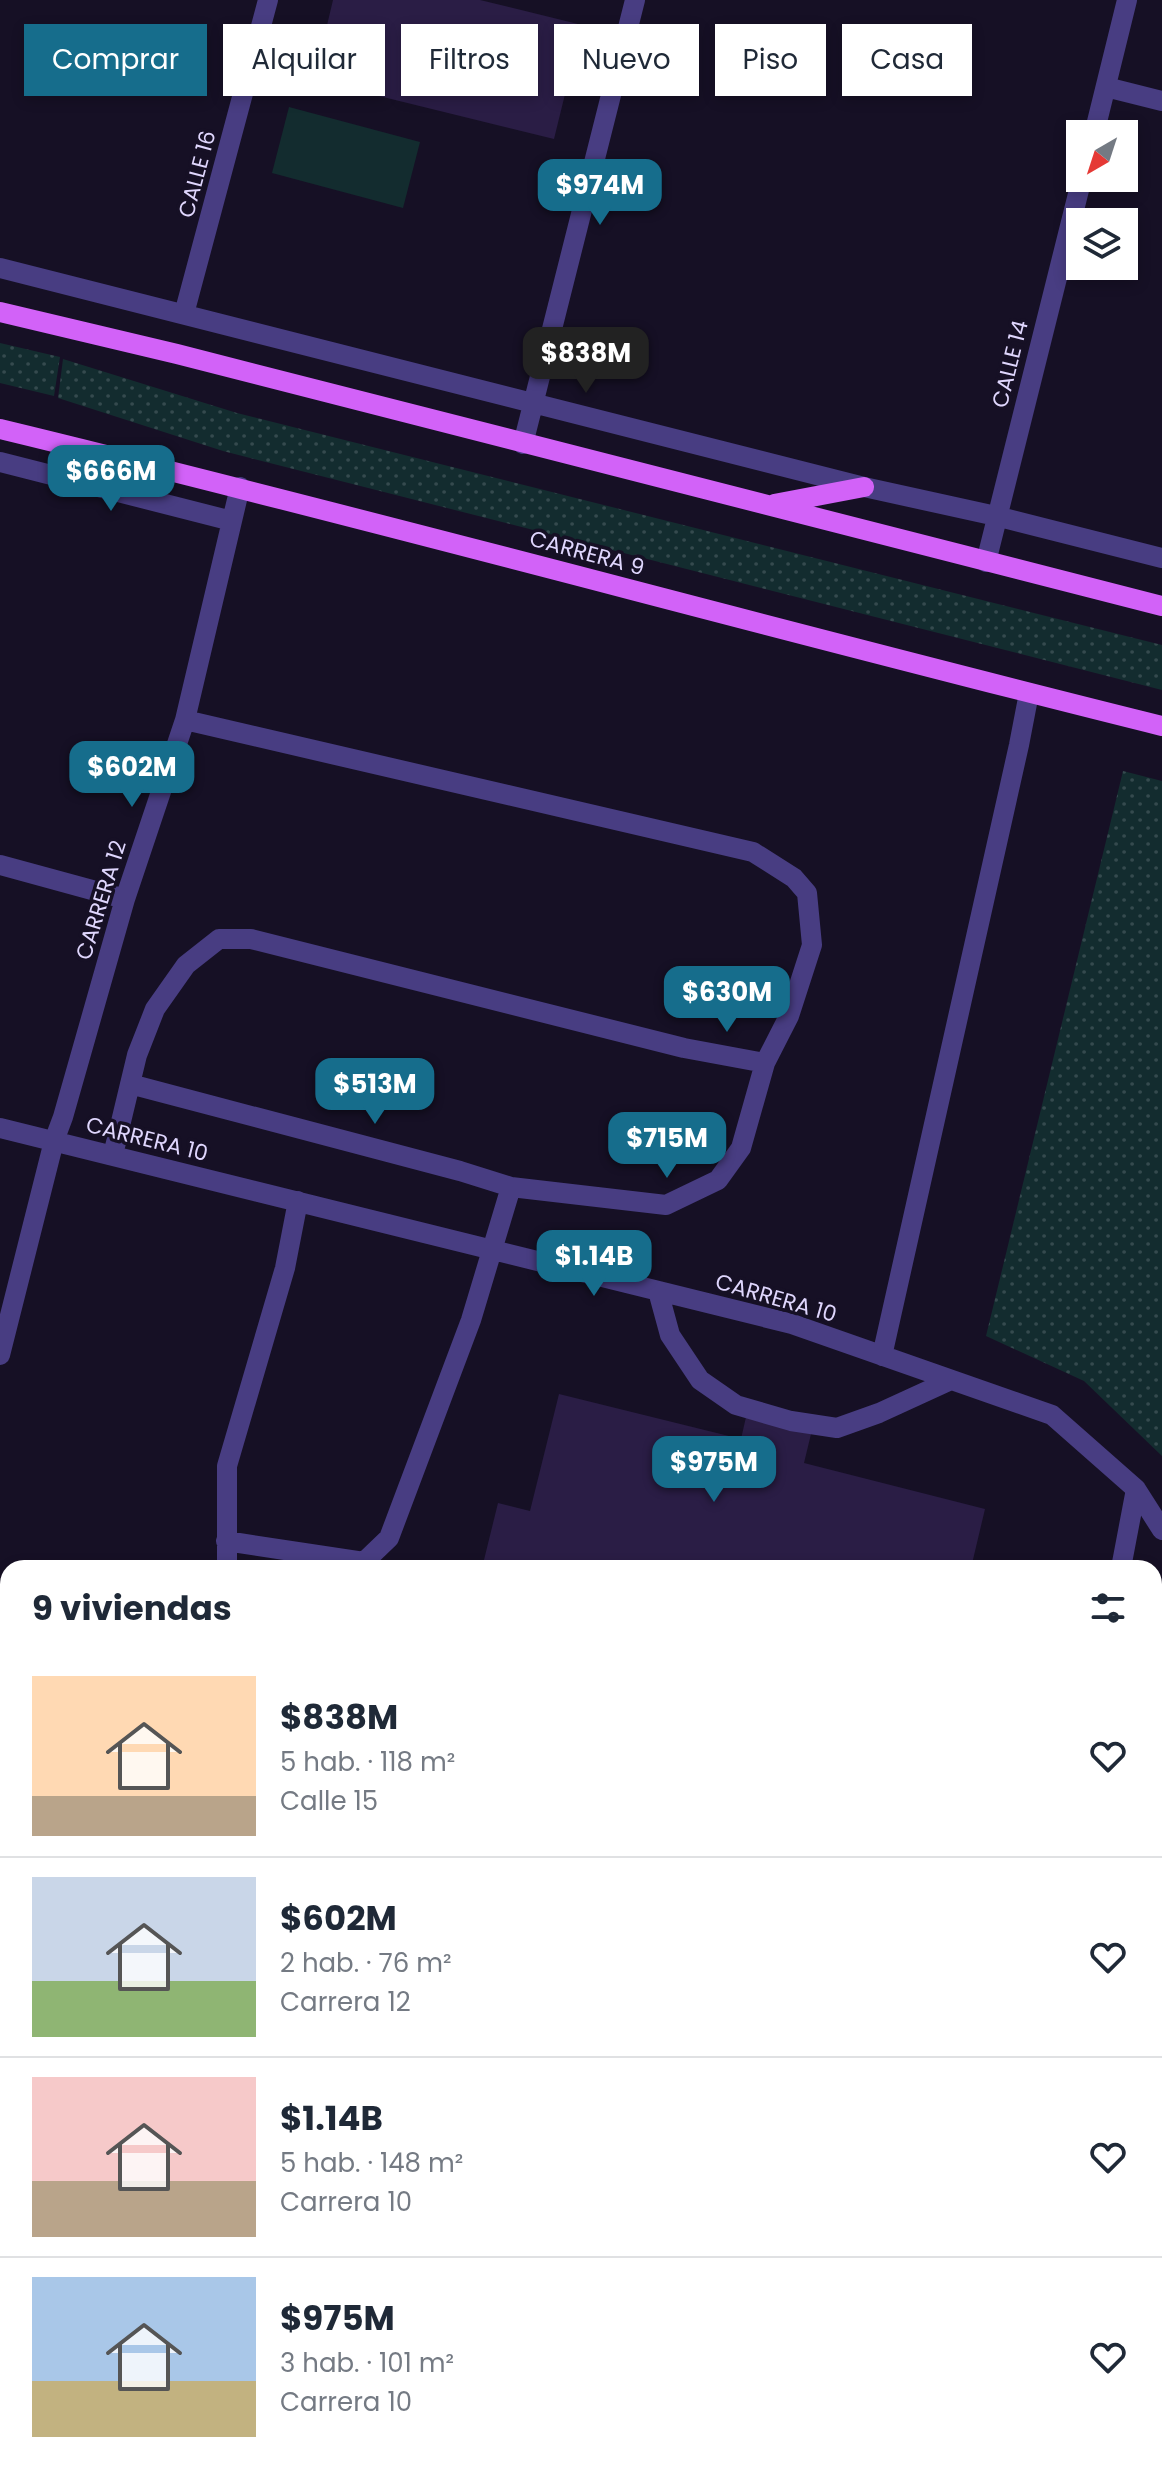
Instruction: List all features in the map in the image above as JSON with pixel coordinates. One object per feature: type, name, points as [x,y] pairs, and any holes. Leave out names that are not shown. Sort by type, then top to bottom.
[{"type":"main road","points":[[0,312],[177,354],[1162,606]]},
{"type":"main road","name":"CARRERA 9","points":[[0,429],[240,487],[1162,726]]},
{"type":"main road","points":[[765,506],[864,487]]},
{"type":"street","name":"CALLE 16","points":[[184,314],[268,0]]},
{"type":"street","points":[[523,444],[635,0]]},
{"type":"street","points":[[1098,120],[1127,0]]},
{"type":"street","points":[[1106,87],[1162,101]]},
{"type":"street","name":"CALLE 14","points":[[986,562],[1078,192]]},
{"type":"street","points":[[0,268],[864,487],[1162,558]]},
{"type":"street","points":[[0,462],[232,521]]},
{"type":"street","name":"CARRERA 12","points":[[0,1355],[54,1141],[125,899],[185,720],[240,487]]},
{"type":"street","points":[[882,1356],[1029,693]]},
{"type":"street","points":[[130,1084],[511,1187],[666,1205],[718,1180],[741,1148],[765,1063],[789,1016],[812,945],[807,893],[794,878],[753,852],[185,720]]},
{"type":"street","points":[[0,865],[125,899]]},
{"type":"street","points":[[113,1155],[137,1055],[155,1009],[186,965],[219,939],[251,939],[684,1048],[765,1063]]},
{"type":"street","name":"CARRERA 10","points":[[0,1128],[792,1324],[1052,1415],[1136,1489],[1162,1530]]},
{"type":"street","points":[[366,1560],[389,1538],[432,1430],[471,1320],[511,1187]]},
{"type":"street","points":[[227,1560],[227,1466],[285,1268],[298,1201]]},
{"type":"street","points":[[658,1291],[670,1335],[700,1380],[736,1405],[791,1421],[837,1428],[879,1413],[951,1380]]},
{"type":"street","points":[[1123,1560],[1136,1489]]},
{"type":"street","points":[[226,1541],[351,1560]]},
{"type":"green space","points":[[289,107],[420,142],[403,208],[272,173]]},
{"type":"green space","points":[[0,343],[60,357],[54,396],[0,383]]},
{"type":"green space","points":[[63,359],[237,413],[1162,645],[1162,690],[223,451],[58,398]]},
{"type":"green space","points":[[1123,771],[1162,781],[1162,1456],[1084,1381],[986,1336]]},
{"type":"building","points":[[333,0],[480,0],[578,24],[554,24],[554,96],[565,96],[554,139],[379,96],[385,96],[385,24],[327,24]]},
{"type":"building","points":[[559,1394],[741,1439],[746,1417],[811,1434],[804,1463],[985,1509],[973,1560],[484,1560],[498,1503],[530,1511]]}]
